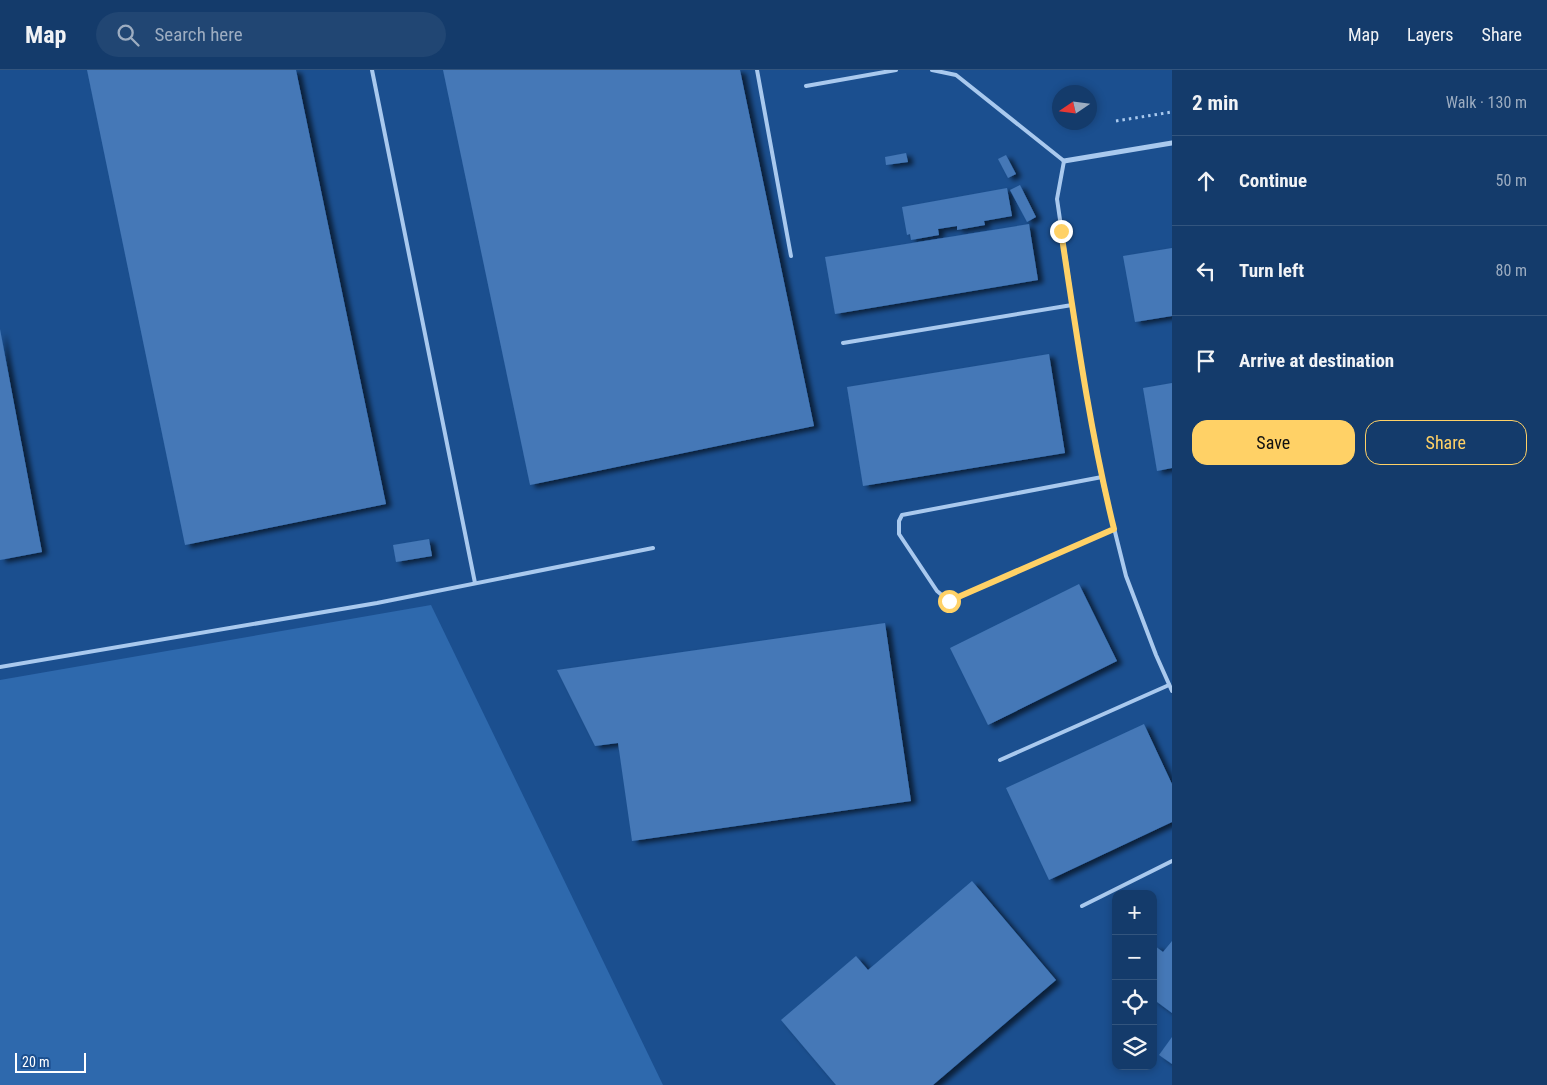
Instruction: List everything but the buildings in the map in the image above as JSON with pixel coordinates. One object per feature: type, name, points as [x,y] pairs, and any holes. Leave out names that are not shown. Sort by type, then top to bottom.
[{"type":"street","points":[[1064,162],[1172,143]]},
{"type":"lane","points":[[372,70],[475,583]]},
{"type":"lane","points":[[757,70],[792,256]]},
{"type":"lane","points":[[806,86],[896,70]]},
{"type":"lane","points":[[932,70],[956,75],[1064,162],[1057,200],[1081,364],[1102,477],[1126,576],[1156,655],[1172,690]]},
{"type":"lane","points":[[843,343],[1072,305]]},
{"type":"lane","points":[[1102,477],[902,515],[899,520],[899,534],[937,591],[949,601],[1114,529]]},
{"type":"lane","points":[[0,667],[376,603],[653,548]]},
{"type":"lane","points":[[1000,760],[1169,684]]},
{"type":"lane","points":[[1082,906],[1172,861]]},
{"type":"path","points":[[1116,121],[1172,112]]},
{"type":"shaded area","points":[[431,605],[663,1085],[0,1085],[0,680]]},
{"type":"route","points":[[949,601],[1114,529],[1104,488],[1081,364],[1061,231]]}]
